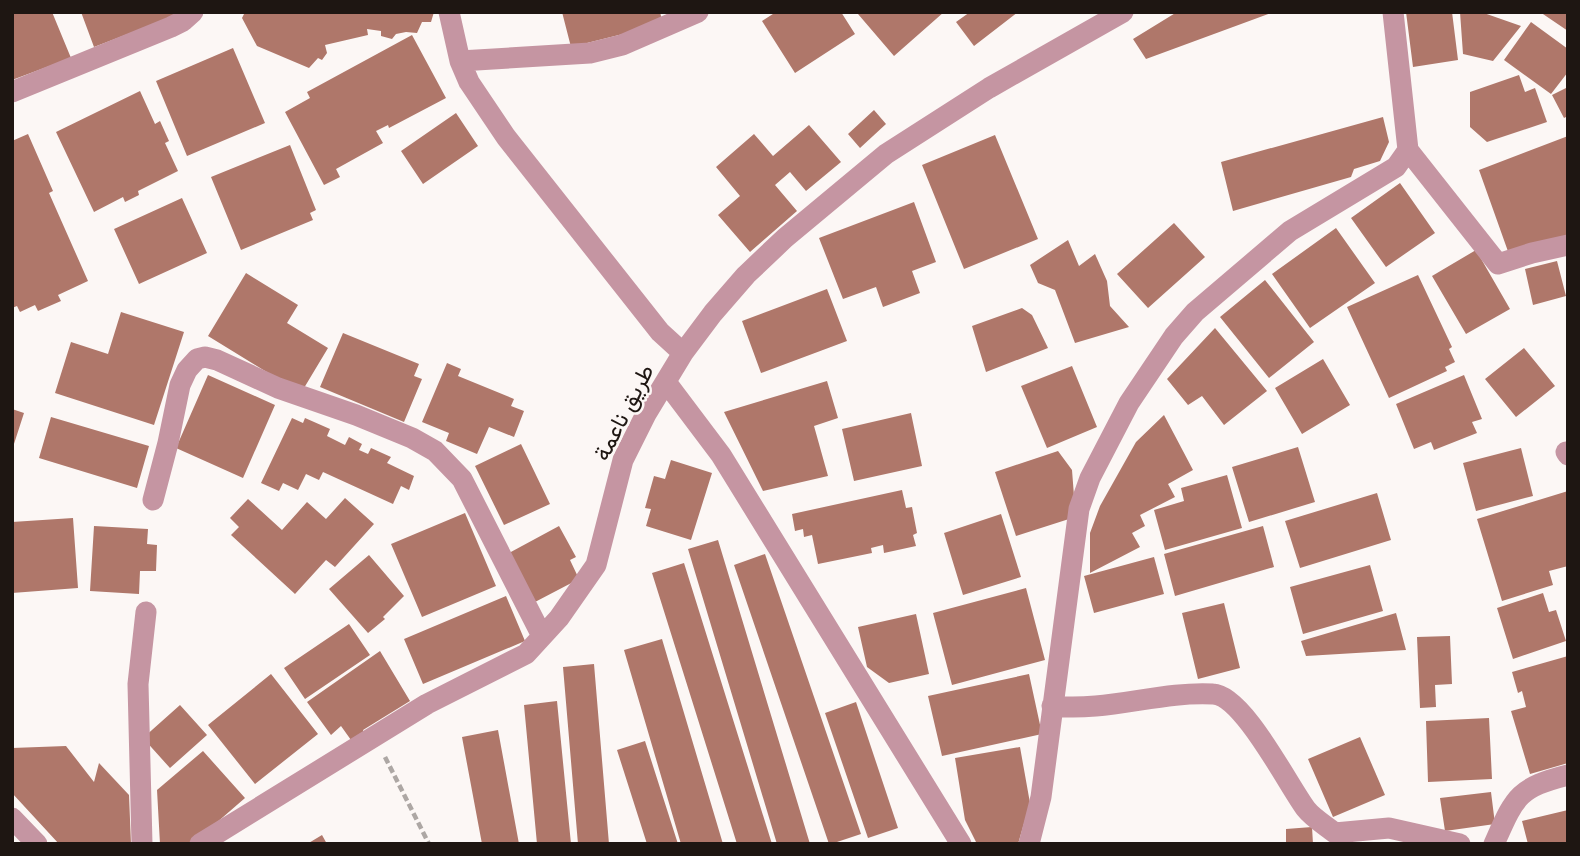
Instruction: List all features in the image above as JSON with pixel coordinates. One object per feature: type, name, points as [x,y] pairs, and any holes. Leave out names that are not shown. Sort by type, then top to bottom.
[{"type":"street","points":[[12,92],[171,27],[193,12]]},
{"type":"street","points":[[449,12],[460,61],[469,82],[506,137],[660,332],[683,353]]},
{"type":"street","points":[[460,61],[590,53],[622,45],[698,12]]},
{"type":"street","name":"طريق ناعمة","points":[[200,844],[428,704],[526,654],[559,618],[596,565],[622,460],[683,353],[713,313],[785,237],[886,154],[989,88],[1123,12]]},
{"type":"street","points":[[1393,12],[1408,150],[1498,264],[1568,245]]},
{"type":"street","points":[[1029,844],[1041,797],[1079,509],[1099,460],[1147,373],[1195,312],[1290,231],[1396,167],[1408,150]]},
{"type":"street","points":[[153,500],[180,385],[187,370],[198,359],[205,357],[217,360],[278,388],[356,415],[435,451],[462,479],[542,636]]},
{"type":"street","points":[[666,382],[721,455],[961,844]]},
{"type":"street","points":[[142,844],[138,684],[146,612]]},
{"type":"street","points":[[1052,706],[1078,709],[1171,696],[1223,696],[1244,717],[1306,808],[1335,833],[1388,828],[1454,843]]},
{"type":"street","points":[[1494,844],[1507,815],[1522,794],[1537,784],[1568,775]]},
{"type":"street","points":[[12,818],[37,844]]},
{"type":"path","points":[[376,737],[429,844]]},
{"type":"building","points":[[12,12],[52,12],[71,58],[12,80]]},
{"type":"building","points":[[81,12],[173,12],[175,16],[94,47]]},
{"type":"building","points":[[245,12],[434,12],[431,22],[422,22],[417,33],[396,34],[392,39],[381,36],[381,31],[367,29],[368,35],[325,45],[327,53],[322,60],[318,58],[309,68],[257,46],[242,18]]},
{"type":"building","points":[[562,12],[660,12],[663,24],[571,47]]},
{"type":"building","points":[[776,12],[841,12],[855,34],[795,73],[762,21]]},
{"type":"building","points":[[944,12],[894,56],[858,14]]},
{"type":"building","points":[[970,12],[1018,12],[974,46],[956,22]]},
{"type":"building","points":[[1177,12],[1271,13],[1146,59],[1133,39]]},
{"type":"building","points":[[1406,12],[1452,12],[1458,60],[1413,67]]},
{"type":"building","points":[[1460,12],[1481,12],[1521,26],[1493,61],[1463,54]]},
{"type":"building","points":[[1540,12],[1568,12],[1568,31]]},
{"type":"building","points":[[1531,22],[1568,49],[1568,72],[1551,94],[1504,60]]},
{"type":"building","points":[[412,35],[446,98],[389,128],[388,125],[376,131],[383,143],[336,169],[340,177],[324,185],[285,112],[310,98],[307,92]]},
{"type":"building","points":[[233,48],[265,123],[187,156],[156,81]]},
{"type":"building","points":[[1519,75],[1525,92],[1535,88],[1547,122],[1487,142],[1470,127],[1470,92]]},
{"type":"building","points":[[1568,87],[1568,116],[1564,118],[1552,95]]},
{"type":"building","points":[[140,91],[155,124],[160,121],[169,141],[165,143],[178,171],[138,191],[139,195],[125,202],[123,197],[94,212],[56,132]]},
{"type":"building","points":[[874,110],[886,124],[860,148],[848,134]]},
{"type":"building","points":[[456,113],[478,146],[423,184],[401,151]]},
{"type":"building","points":[[1383,117],[1389,142],[1380,161],[1354,169],[1351,177],[1233,211],[1221,162]]},
{"type":"building","points":[[809,125],[841,162],[806,191],[790,172],[775,185],[797,211],[750,252],[718,215],[740,196],[716,167],[754,134],[773,156]]},
{"type":"building","points":[[28,134],[53,191],[49,193],[88,281],[58,295],[61,301],[38,311],[35,305],[20,312],[17,306],[12,308],[12,141]]},
{"type":"building","points":[[995,135],[1038,239],[964,269],[922,165]]},
{"type":"building","points":[[1568,136],[1568,236],[1510,257],[1479,170]]},
{"type":"building","points":[[290,145],[316,210],[310,213],[313,220],[241,250],[211,177]]},
{"type":"building","points":[[1400,183],[1435,233],[1386,267],[1351,218]]},
{"type":"building","points":[[182,198],[207,253],[139,284],[114,229]]},
{"type":"building","points":[[914,202],[936,262],[912,271],[920,293],[883,307],[876,287],[843,299],[819,238]]},
{"type":"building","points":[[1174,223],[1205,257],[1148,308],[1117,274]]},
{"type":"building","points":[[1336,228],[1375,283],[1310,328],[1272,274]]},
{"type":"building","points":[[1068,240],[1079,266],[1095,254],[1107,281],[1110,306],[1129,327],[1075,343],[1055,290],[1038,283],[1030,265]]},
{"type":"building","points":[[1476,250],[1510,309],[1466,334],[1432,276]]},
{"type":"building","points":[[1557,261],[1566,296],[1533,305],[1525,269]]},
{"type":"building","points":[[246,273],[298,305],[287,323],[328,348],[301,393],[208,336]]},
{"type":"building","points":[[1418,275],[1452,347],[1449,349],[1455,362],[1445,367],[1447,371],[1389,398],[1347,307]]},
{"type":"building","points":[[1265,280],[1314,342],[1269,378],[1220,317]]},
{"type":"building","points":[[827,289],[847,341],[761,373],[742,321]]},
{"type":"building","points":[[1022,308],[1032,315],[1048,348],[986,372],[972,326]]},
{"type":"building","points":[[121,312],[184,332],[154,425],[55,393],[71,342],[108,354]]},
{"type":"building","points":[[1215,328],[1267,391],[1224,425],[1202,396],[1188,405],[1167,379]]},
{"type":"building","points":[[343,333],[419,364],[414,376],[422,379],[404,422],[320,387]]},
{"type":"building","points":[[1524,348],[1555,386],[1516,417],[1485,379]]},
{"type":"building","points":[[1323,359],[1350,405],[1302,434],[1275,388]]},
{"type":"building","points":[[447,363],[461,369],[458,376],[514,399],[511,406],[524,411],[514,437],[489,427],[477,454],[446,441],[449,433],[422,422]]},
{"type":"building","points":[[1072,366],[1097,427],[1047,448],[1021,386]]},
{"type":"building","points":[[208,375],[275,405],[243,478],[176,448]]},
{"type":"building","points":[[1464,375],[1482,419],[1472,422],[1477,433],[1434,450],[1431,442],[1414,449],[1396,404]]},
{"type":"building","points":[[827,381],[838,418],[814,426],[828,476],[763,491],[724,412]]},
{"type":"building","points":[[12,409],[24,413],[13,447],[12,446]]},
{"type":"building","points":[[911,413],[922,466],[854,481],[842,429]]},
{"type":"building","points":[[1164,415],[1193,470],[1168,484],[1175,497],[1140,515],[1145,526],[1132,533],[1140,547],[1090,573],[1090,533],[1100,506],[1136,442]]},
{"type":"building","points":[[51,417],[149,446],[137,488],[39,458]]},
{"type":"building","points":[[292,418],[303,423],[305,418],[330,429],[327,436],[345,445],[349,437],[362,444],[359,450],[368,454],[371,448],[391,457],[387,463],[414,476],[409,490],[401,486],[393,504],[323,472],[319,480],[306,474],[298,490],[283,483],[279,491],[261,483]]},
{"type":"building","points":[[521,444],[550,504],[504,525],[475,466]]},
{"type":"building","points":[[1298,447],[1315,502],[1249,522],[1232,467]]},
{"type":"building","points":[[1521,448],[1533,496],[1476,511],[1463,463]]},
{"type":"building","points":[[1058,451],[1072,470],[1075,509],[1069,519],[1016,536],[995,472]]},
{"type":"building","points":[[671,460],[712,473],[691,540],[646,526],[651,509],[645,508],[654,476],[665,479]]},
{"type":"building","points":[[1227,475],[1242,528],[1165,550],[1154,510],[1184,501],[1181,488]]},
{"type":"building","points":[[902,490],[906,508],[912,507],[917,533],[913,535],[916,546],[884,553],[883,545],[871,548],[872,553],[818,564],[812,535],[804,537],[803,529],[795,531],[792,514]]},
{"type":"building","points":[[1568,491],[1568,566],[1549,571],[1553,585],[1502,601],[1477,519]]},
{"type":"building","points":[[1377,493],[1391,540],[1300,568],[1285,521]]},
{"type":"building","points":[[345,498],[374,524],[335,567],[326,560],[295,594],[231,535],[239,527],[230,518],[248,499],[282,530],[307,502],[326,519]]},
{"type":"building","points":[[465,513],[496,586],[422,617],[391,544]]},
{"type":"building","points":[[1001,514],[1021,577],[963,595],[944,533]]},
{"type":"building","points":[[73,518],[78,588],[12,593],[12,522]]},
{"type":"building","points":[[94,526],[148,529],[147,544],[157,545],[156,571],[140,571],[139,594],[90,591]]},
{"type":"building","points":[[559,526],[576,557],[570,560],[579,579],[535,602],[509,553]]},
{"type":"building","points":[[1263,526],[1274,567],[1175,596],[1164,554]]},
{"type":"building","points":[[718,540],[810,844],[777,844],[688,549]]},
{"type":"building","points":[[765,554],[861,834],[831,844],[734,565]]},
{"type":"building","points":[[369,555],[404,596],[383,617],[385,619],[368,633],[329,589]]},
{"type":"building","points":[[1154,557],[1164,594],[1094,613],[1084,576]]},
{"type":"building","points":[[684,563],[772,844],[737,844],[652,573]]},
{"type":"building","points":[[1370,565],[1383,611],[1303,634],[1290,587]]},
{"type":"building","points":[[1026,588],[1045,660],[952,685],[933,613]]},
{"type":"building","points":[[1543,593],[1549,612],[1556,610],[1566,641],[1513,659],[1497,608]]},
{"type":"building","points":[[506,596],[525,641],[423,684],[404,639]]},
{"type":"building","points":[[1224,603],[1240,668],[1198,679],[1182,613]]},
{"type":"building","points":[[1396,613],[1406,650],[1306,656],[1301,641]]},
{"type":"building","points":[[916,614],[929,674],[889,683],[867,667],[858,627]]},
{"type":"building","points":[[349,624],[370,655],[305,699],[284,668]]},
{"type":"building","points":[[1450,636],[1452,684],[1435,685],[1436,707],[1420,708],[1417,637]]},
{"type":"building","points":[[662,639],[723,844],[681,844],[624,650]]},
{"type":"building","points":[[380,651],[410,701],[363,730],[364,734],[351,740],[341,726],[331,735],[307,702]]},
{"type":"building","points":[[1568,656],[1568,763],[1530,774],[1511,711],[1526,707],[1522,691],[1518,693],[1512,672]]},
{"type":"building","points":[[594,664],[609,844],[578,844],[563,667]]},
{"type":"building","points":[[271,674],[318,734],[255,784],[208,725]]},
{"type":"building","points":[[1029,674],[1042,734],[942,756],[928,696]]},
{"type":"building","points":[[557,701],[571,844],[537,844],[524,705]]},
{"type":"building","points":[[856,702],[898,828],[868,838],[825,713]]},
{"type":"building","points":[[180,705],[207,735],[170,768],[143,738]]},
{"type":"building","points":[[1489,718],[1492,779],[1428,782],[1426,721]]},
{"type":"building","points":[[498,730],[519,844],[482,844],[462,737]]},
{"type":"building","points":[[1360,737],[1385,795],[1333,817],[1308,759]]},
{"type":"building","points":[[645,741],[678,844],[647,844],[617,750]]},
{"type":"building","points":[[66,746],[94,782],[99,763],[129,795],[131,844],[59,844],[12,793],[12,748]]},
{"type":"building","points":[[1020,747],[1030,803],[1018,844],[977,844],[965,820],[955,758]]},
{"type":"building","points":[[203,751],[245,798],[192,844],[160,844],[157,790]]},
{"type":"building","points":[[1491,792],[1495,824],[1445,831],[1440,798]]},
{"type":"building","points":[[1568,810],[1568,844],[1528,844],[1522,821]]},
{"type":"building","points":[[1312,827],[1313,844],[1286,844],[1286,829]]},
{"type":"building","points":[[322,835],[327,844],[307,844]]}]
